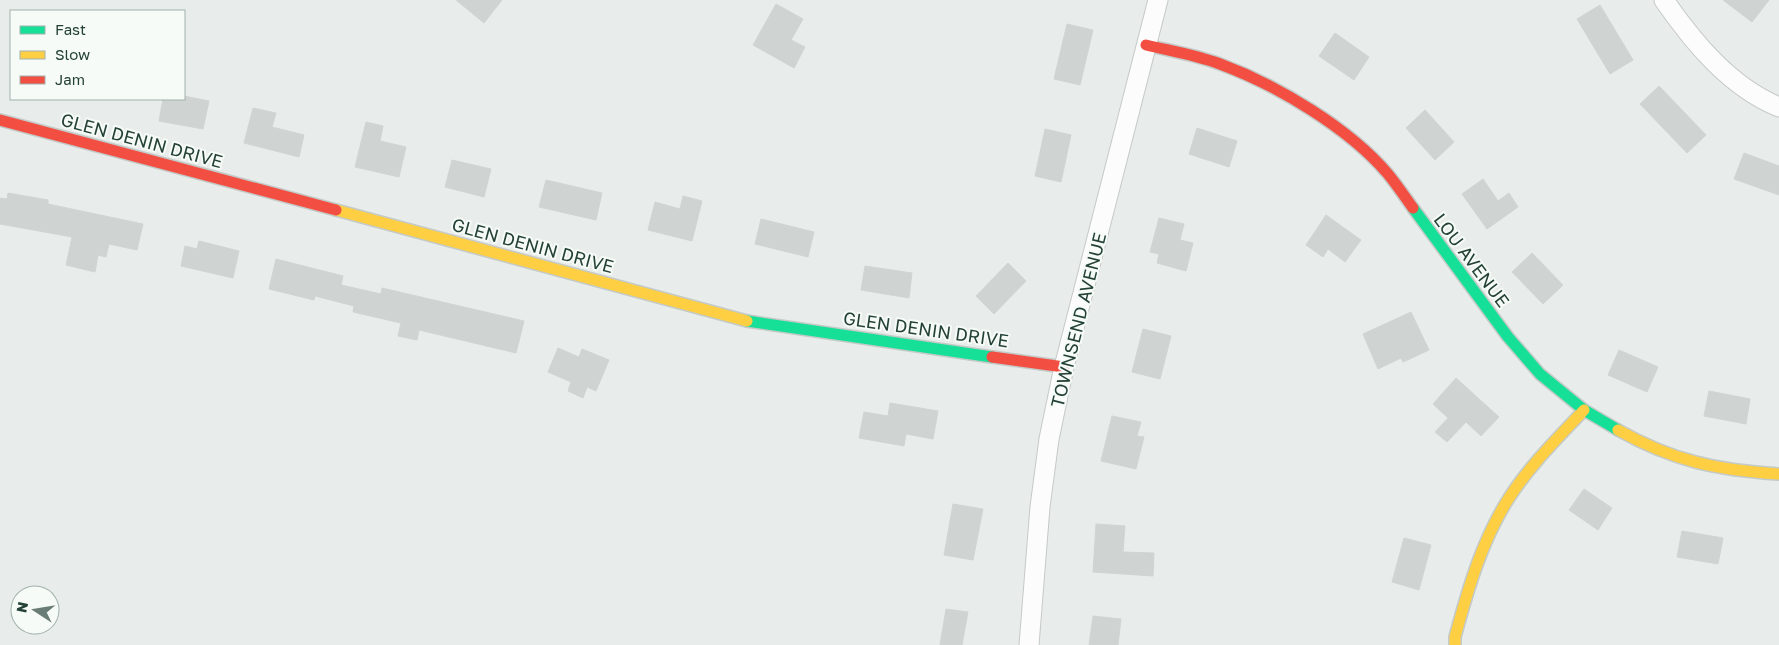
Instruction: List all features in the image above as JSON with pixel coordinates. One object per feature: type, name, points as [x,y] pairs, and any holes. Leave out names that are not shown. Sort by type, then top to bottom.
[{"type":"street","name":"TOWNSEND AVENUE","points":[[1029,645],[1040,507],[1049,439],[1064,367],[1158,0]]},
{"type":"street","points":[[1664,0],[1696,42],[1732,78],[1753,93],[1779,106]]},
{"type":"street","name":"LOU AVENUE","points":[[1146,45],[1222,65],[1268,85],[1290,97],[1352,140],[1388,174],[1513,343],[1540,374],[1584,410],[1642,443],[1688,461],[1737,471],[1779,474]]},
{"type":"street","name":"GLEN DENIN DRIVE","points":[[0,120],[752,322],[1064,367]]},
{"type":"street","points":[[1455,645],[1455,637],[1468,589],[1485,541],[1497,519],[1525,476],[1584,410]]},
{"type":"building","points":[[456,0],[502,0],[484,23]]},
{"type":"building","points":[[1723,0],[1769,0],[1752,22]]},
{"type":"building","points":[[776,4],[803,19],[791,40],[805,47],[794,68],[753,45]]},
{"type":"building","points":[[1600,5],[1633,60],[1610,74],[1577,19]]},
{"type":"building","points":[[1067,24],[1093,30],[1080,85],[1054,79]]},
{"type":"building","points":[[1335,33],[1369,57],[1354,80],[1319,56]]},
{"type":"building","points":[[1659,86],[1706,135],[1687,153],[1640,104]]},
{"type":"building","points":[[185,96],[209,101],[203,129],[159,121],[163,100],[185,100]]},
{"type":"building","points":[[253,108],[276,113],[272,127],[304,135],[299,157],[244,143]]},
{"type":"building","points":[[1425,110],[1454,142],[1435,160],[1406,128]]},
{"type":"building","points":[[366,122],[383,126],[380,141],[406,147],[399,177],[355,167]]},
{"type":"building","points":[[1197,128],[1237,141],[1229,167],[1189,154]]},
{"type":"building","points":[[1045,129],[1071,135],[1061,182],[1035,176]]},
{"type":"building","points":[[1744,153],[1779,166],[1779,195],[1734,179]]},
{"type":"building","points":[[452,160],[491,169],[484,197],[445,187]]},
{"type":"building","points":[[1483,179],[1498,201],[1509,193],[1518,207],[1487,229],[1462,194]]},
{"type":"building","points":[[546,180],[602,193],[596,220],[539,207]]},
{"type":"building","points":[[8,193],[48,200],[48,204],[143,224],[137,250],[109,244],[106,257],[98,255],[95,272],[66,265],[72,237],[0,224],[0,198],[7,199]]},
{"type":"building","points":[[683,196],[702,201],[692,241],[648,230],[655,202],[680,209]]},
{"type":"building","points":[[1326,215],[1361,240],[1345,262],[1328,249],[1323,257],[1306,245]]},
{"type":"building","points":[[1159,218],[1184,224],[1180,240],[1193,243],[1186,271],[1157,263],[1159,254],[1150,252]]},
{"type":"building","points":[[761,219],[814,232],[808,257],[755,244]]},
{"type":"building","points":[[199,241],[239,251],[233,278],[181,266],[185,246],[197,249]]},
{"type":"building","points":[[1532,253],[1563,285],[1543,304],[1512,272]]},
{"type":"building","points":[[276,259],[343,276],[341,285],[381,294],[382,288],[524,321],[516,353],[419,330],[417,340],[398,336],[401,323],[353,312],[354,306],[315,296],[314,300],[269,289]]},
{"type":"building","points":[[1008,263],[1026,281],[994,314],[976,296]]},
{"type":"building","points":[[865,266],[912,273],[909,298],[861,290]]},
{"type":"building","points":[[1411,312],[1429,350],[1403,362],[1401,358],[1378,369],[1363,334]]},
{"type":"building","points":[[1143,329],[1171,336],[1160,379],[1132,372]]},
{"type":"building","points":[[558,348],[579,357],[582,349],[609,360],[596,391],[587,387],[583,398],[568,391],[571,382],[548,372]]},
{"type":"building","points":[[1619,350],[1658,367],[1647,392],[1608,375]]},
{"type":"building","points":[[1456,378],[1499,417],[1481,436],[1466,422],[1447,442],[1435,432],[1448,418],[1433,404]]},
{"type":"building","points":[[1709,391],[1750,399],[1746,424],[1704,416]]},
{"type":"building","points":[[890,403],[938,411],[933,439],[906,434],[904,446],[859,438],[864,412],[888,416]]},
{"type":"building","points":[[1112,416],[1141,422],[1137,436],[1144,437],[1136,469],[1101,461]]},
{"type":"building","points":[[1584,489],[1612,508],[1598,530],[1569,510]]},
{"type":"building","points":[[953,504],[983,509],[973,560],[944,555]]},
{"type":"building","points":[[1096,524],[1125,526],[1123,552],[1154,553],[1153,576],[1093,572]]},
{"type":"building","points":[[1682,531],[1723,538],[1718,564],[1677,557]]},
{"type":"building","points":[[1404,538],[1431,545],[1419,590],[1392,582]]},
{"type":"building","points":[[946,609],[968,612],[962,645],[940,645]]},
{"type":"building","points":[[1093,616],[1121,619],[1118,645],[1089,645]]},
{"type":"traffic: fast","points":[[1413,208],[1508,337],[1540,374],[1584,410],[1618,430]]},
{"type":"traffic: fast","points":[[747,321],[992,357]]},
{"type":"traffic: slow","points":[[336,210],[747,321]]},
{"type":"traffic: slow","points":[[1455,645],[1455,637],[1471,583],[1483,548],[1499,514],[1526,474],[1584,410]]},
{"type":"traffic: slow","points":[[1618,430],[1638,441],[1696,462],[1735,470],[1779,474]]},
{"type":"traffic: jam","points":[[1146,45],[1220,64],[1265,84],[1311,110],[1353,140],[1372,157],[1388,174],[1413,208]]},
{"type":"traffic: jam","points":[[0,120],[336,210]]},
{"type":"traffic: jam","points":[[992,357],[1064,367]]}]
